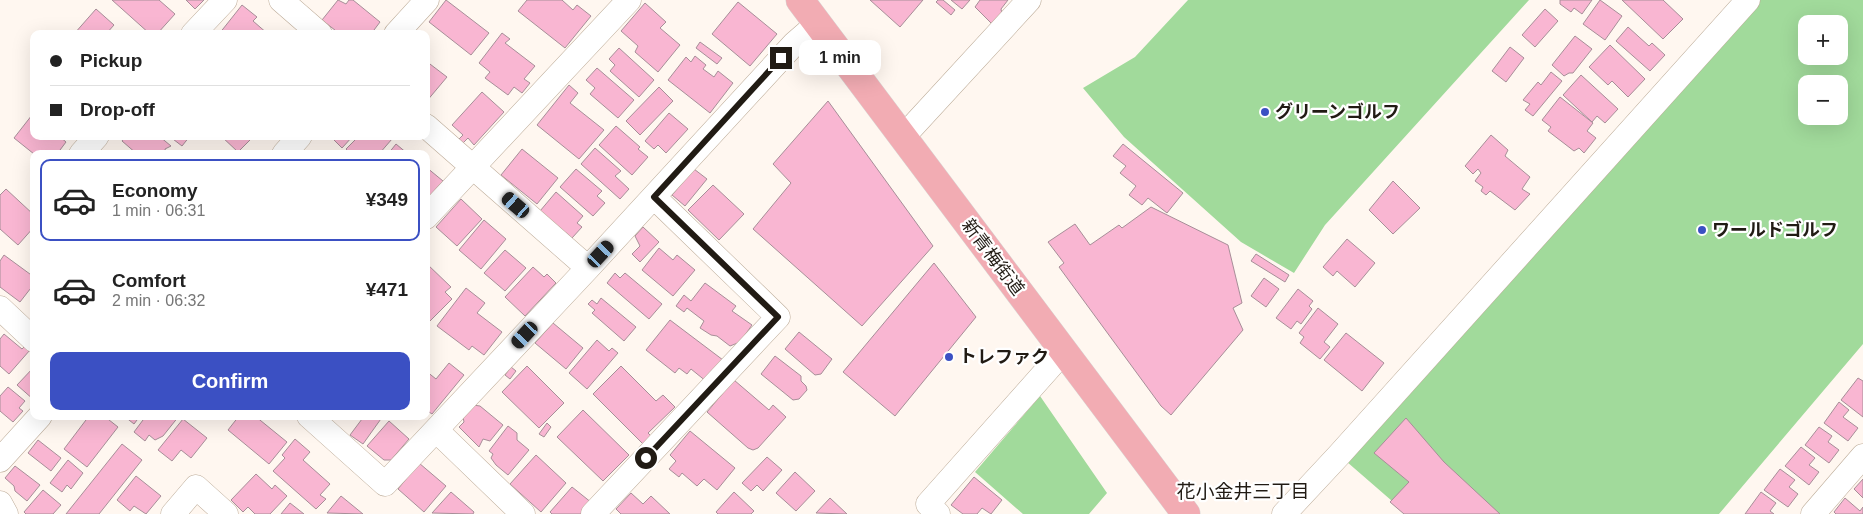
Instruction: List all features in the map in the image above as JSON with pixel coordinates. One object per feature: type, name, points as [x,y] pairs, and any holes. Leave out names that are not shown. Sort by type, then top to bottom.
[{"type":"main road","name":"新青梅街道","points":[[800,0],[1186,514]]},
{"type":"street","points":[[197,30],[225,0]]},
{"type":"street","points":[[281,0],[315,30]]},
{"type":"street","points":[[400,30],[427,0]]},
{"type":"street","points":[[430,213],[629,0]]},
{"type":"street","points":[[903,137],[1030,0]]},
{"type":"street","points":[[1284,514],[1339,456],[1748,0]]},
{"type":"street","points":[[313,420],[385,484],[654,197],[794,44],[817,24]]},
{"type":"street","points":[[430,129],[588,268]]},
{"type":"street","points":[[85,150],[94,140]]},
{"type":"street","points":[[288,150],[296,140]]},
{"type":"street","points":[[593,514],[778,317],[654,197]]},
{"type":"street","points":[[0,308],[30,336]]},
{"type":"street","points":[[938,514],[928,504],[1064,351]]},
{"type":"street","points":[[0,460],[36,420]]},
{"type":"street","points":[[436,430],[523,514]]},
{"type":"street","points":[[1813,514],[1863,456]]},
{"type":"street","points":[[173,514],[196,487],[226,514]]},
{"type":"street","points":[[0,503],[6,514]]},
{"type":"green space","name":"グリーンゴルフ","points":[[1188,0],[1529,0],[1325,225],[1294,273],[1241,242],[1124,137],[1083,88],[1135,57]]},
{"type":"green space","name":"ワールドゴルフ","points":[[1748,0],[1863,0],[1863,344],[1719,514],[1407,514],[1339,455]]},
{"type":"green space","points":[[1040,396],[1107,493],[1089,514],[1023,514],[975,472]]},
{"type":"building","points":[[112,0],[159,0],[175,14],[161,30],[146,30]]},
{"type":"building","points":[[186,0],[204,0],[195,9]]},
{"type":"building","points":[[338,0],[346,4],[349,0],[353,0],[380,22],[374,30],[335,30],[322,20]]},
{"type":"building","points":[[446,0],[489,33],[471,55],[429,22]]},
{"type":"building","points":[[527,0],[562,0],[573,10],[577,5],[591,16],[565,48],[518,11]]},
{"type":"building","points":[[870,0],[923,0],[900,27]]},
{"type":"building","points":[[943,0],[955,10],[951,15],[936,2]]},
{"type":"building","points":[[951,0],[970,0],[962,9]]},
{"type":"building","points":[[980,0],[1008,0],[1001,9],[1002,14],[992,24],[975,7]]},
{"type":"building","points":[[1560,0],[1592,0],[1582,14],[1574,8],[1571,12],[1560,4]]},
{"type":"building","points":[[1600,0],[1622,16],[1605,40],[1583,24]]},
{"type":"building","points":[[1622,0],[1663,0],[1683,19],[1663,39]]},
{"type":"building","points":[[738,2],[777,34],[750,66],[712,34]]},
{"type":"building","points":[[645,3],[666,22],[660,28],[680,45],[658,72],[635,52],[638,46],[621,31]]},
{"type":"building","points":[[242,5],[257,17],[253,21],[263,30],[222,30]]},
{"type":"building","points":[[96,9],[114,25],[110,30],[78,30]]},
{"type":"building","points":[[1545,9],[1558,21],[1535,47],[1522,35]]},
{"type":"building","points":[[1628,27],[1649,46],[1652,43],[1665,55],[1650,71],[1616,41]]},
{"type":"building","points":[[502,33],[510,39],[505,43],[535,66],[524,79],[530,83],[522,93],[514,87],[508,95],[485,78],[490,72],[479,63]]},
{"type":"building","points":[[1575,36],[1592,49],[1573,73],[1564,76],[1552,65]]},
{"type":"building","points":[[700,42],[722,58],[717,64],[696,48]]},
{"type":"building","points":[[1610,45],[1645,79],[1628,97],[1612,81],[1608,85],[1589,67]]},
{"type":"building","points":[[1510,47],[1524,58],[1506,82],[1492,71]]},
{"type":"building","points":[[619,48],[654,80],[639,97],[610,71],[615,65],[609,59]]},
{"type":"building","points":[[695,56],[706,65],[703,69],[714,77],[718,71],[733,83],[710,113],[668,80],[686,57],[691,62]]},
{"type":"building","points":[[430,64],[447,77],[430,97]]},
{"type":"building","points":[[597,68],[634,100],[618,118],[590,94],[595,88],[586,80]]},
{"type":"building","points":[[1551,72],[1562,81],[1533,116],[1525,110],[1530,104],[1523,100],[1538,82],[1541,85]]},
{"type":"building","points":[[1581,75],[1618,109],[1605,123],[1597,116],[1592,122],[1563,95]]},
{"type":"building","points":[[569,85],[578,93],[570,103],[604,130],[579,159],[537,125]]},
{"type":"building","points":[[659,87],[673,101],[640,135],[626,121]]},
{"type":"building","points":[[482,92],[504,112],[474,145],[468,138],[463,143],[459,139],[463,135],[452,125]]},
{"type":"building","points":[[1560,97],[1593,123],[1587,131],[1596,138],[1584,153],[1579,148],[1574,151],[1548,131],[1551,127],[1542,120]]},
{"type":"building","points":[[828,101],[933,246],[862,326],[753,229],[791,183],[773,164]]},
{"type":"building","points":[[669,113],[688,129],[666,153],[658,145],[654,149],[645,141]]},
{"type":"building","points":[[30,118],[30,140],[64,140],[66,142],[60,150],[30,151],[14,138]]},
{"type":"building","points":[[616,126],[640,147],[638,149],[648,157],[632,175],[599,145]]},
{"type":"building","points":[[1491,135],[1508,150],[1505,156],[1530,177],[1522,189],[1530,194],[1515,210],[1490,191],[1486,195],[1481,191],[1483,187],[1475,181],[1481,173],[1478,169],[1473,174],[1465,166]]},
{"type":"building","points":[[164,140],[171,146],[165,150],[132,150],[122,141]]},
{"type":"building","points":[[174,140],[187,140],[182,146]]},
{"type":"building","points":[[225,140],[250,140],[240,150],[236,150]]},
{"type":"building","points":[[334,140],[349,140],[342,148]]},
{"type":"building","points":[[355,140],[391,140],[382,150],[346,149]]},
{"type":"building","points":[[396,144],[403,150],[391,150]]},
{"type":"building","points":[[1123,144],[1183,193],[1167,213],[1148,198],[1142,205],[1129,195],[1136,186],[1120,173],[1126,166],[1113,156]]},
{"type":"building","points":[[595,148],[621,171],[615,176],[629,189],[620,199],[581,164]]},
{"type":"building","points":[[522,149],[558,178],[537,204],[501,175]]},
{"type":"building","points":[[576,169],[602,191],[597,196],[605,203],[593,216],[560,187]]},
{"type":"building","points":[[694,169],[707,179],[685,206],[672,195]]},
{"type":"building","points":[[430,170],[443,181],[430,196]]},
{"type":"building","points":[[1393,181],[1420,208],[1393,234],[1369,210]]},
{"type":"building","points":[[713,185],[744,214],[719,240],[688,210]]},
{"type":"building","points":[[6,189],[30,211],[30,232],[18,245],[0,229],[0,195]]},
{"type":"building","points":[[556,192],[583,216],[577,223],[582,227],[572,238],[540,211]]},
{"type":"building","points":[[461,199],[482,219],[457,246],[436,227]]},
{"type":"building","points":[[1151,207],[1228,245],[1242,303],[1233,308],[1243,330],[1171,415],[1161,406],[1059,267],[1064,263],[1048,242],[1075,224],[1090,245],[1119,225],[1122,228]]},
{"type":"building","points":[[484,220],[506,239],[481,269],[459,250]]},
{"type":"building","points":[[643,227],[659,242],[640,262],[632,254],[640,246],[635,236]]},
{"type":"building","points":[[1347,239],[1375,263],[1355,287],[1337,271],[1333,276],[1323,267]]},
{"type":"building","points":[[659,248],[673,260],[677,255],[695,270],[673,296],[642,270]]},
{"type":"building","points":[[505,250],[526,268],[505,291],[484,273]]},
{"type":"building","points":[[1256,254],[1289,275],[1285,282],[1251,261]]},
{"type":"building","points":[[4,255],[30,274],[30,289],[20,302],[0,287],[0,261]]},
{"type":"building","points":[[934,263],[976,317],[895,416],[843,372]]},
{"type":"building","points":[[430,267],[451,287],[445,292],[452,299],[430,321]]},
{"type":"building","points":[[533,267],[544,277],[547,274],[556,283],[525,316],[505,297]]},
{"type":"building","points":[[615,273],[620,278],[625,273],[662,304],[649,319],[607,283]]},
{"type":"building","points":[[1264,278],[1279,289],[1266,307],[1251,296]]},
{"type":"building","points":[[705,283],[736,306],[732,311],[752,325],[740,342],[730,346],[717,336],[711,335],[700,328],[704,321],[687,308],[684,312],[676,306],[684,295],[691,301]]},
{"type":"building","points":[[466,288],[485,303],[477,313],[502,332],[484,355],[472,346],[469,350],[437,326]]},
{"type":"building","points":[[1298,289],[1313,301],[1309,306],[1312,309],[1301,324],[1297,321],[1291,329],[1276,318]]},
{"type":"building","points":[[601,298],[636,327],[624,341],[592,313],[595,310],[588,304],[592,300],[597,304]]},
{"type":"building","points":[[1318,308],[1338,324],[1324,342],[1330,347],[1320,359],[1300,343],[1304,337],[1299,333]]},
{"type":"building","points":[[670,320],[723,360],[707,382],[691,369],[687,374],[679,368],[675,373],[646,350]]},
{"type":"building","points":[[553,323],[583,348],[566,369],[535,343]]},
{"type":"building","points":[[799,332],[832,359],[821,374],[815,375],[785,349]]},
{"type":"building","points":[[1346,333],[1384,363],[1362,391],[1324,360]]},
{"type":"building","points":[[4,334],[22,349],[25,346],[30,350],[9,374],[0,366],[0,339]]},
{"type":"building","points":[[597,340],[609,351],[612,348],[618,353],[587,389],[569,373]]},
{"type":"building","points":[[775,356],[801,376],[801,381],[807,390],[799,399],[793,400],[761,374]]},
{"type":"building","points":[[449,363],[464,375],[432,414],[430,413],[430,374],[436,379]]},
{"type":"building","points":[[527,366],[564,403],[539,428],[502,392]]},
{"type":"building","points":[[621,366],[656,401],[663,395],[675,407],[648,433],[652,437],[644,445],[593,394]]},
{"type":"building","points":[[511,367],[516,371],[510,379],[505,375]]},
{"type":"building","points":[[30,371],[30,396],[17,385]]},
{"type":"building","points":[[1858,378],[1863,381],[1863,417],[1841,400]]},
{"type":"building","points":[[734,380],[769,410],[773,405],[786,417],[758,448],[753,450],[748,448],[707,412]]},
{"type":"building","points":[[8,387],[25,401],[19,408],[23,411],[13,422],[0,411],[0,396]]},
{"type":"building","points":[[1839,402],[1849,410],[1843,417],[1858,428],[1848,441],[1824,423]]},
{"type":"building","points":[[473,405],[480,406],[503,425],[490,441],[483,439],[479,447],[459,427],[464,422],[463,417]]},
{"type":"building","points":[[583,410],[629,455],[603,481],[557,437]]},
{"type":"building","points":[[1406,418],[1444,462],[1500,514],[1404,514],[1390,502],[1409,482],[1374,453]]},
{"type":"building","points":[[86,420],[109,420],[118,427],[87,467],[64,449]]},
{"type":"building","points":[[129,420],[137,420],[134,424]]},
{"type":"building","points":[[143,420],[176,420],[163,436],[155,440],[149,435],[145,441],[134,432]]},
{"type":"building","points":[[182,420],[207,438],[191,458],[181,450],[172,461],[158,450]]},
{"type":"building","points":[[236,420],[260,420],[287,442],[269,464],[228,430]]},
{"type":"building","points":[[361,420],[380,420],[363,444],[350,435]]},
{"type":"building","points":[[389,421],[409,439],[391,460],[384,460],[367,446]]},
{"type":"building","points":[[547,423],[551,427],[544,437],[539,434]]},
{"type":"building","points":[[508,426],[517,433],[517,440],[529,450],[508,475],[496,465],[491,458],[493,454],[489,451]]},
{"type":"building","points":[[1819,427],[1832,436],[1828,442],[1839,450],[1829,463],[1805,445]]},
{"type":"building","points":[[690,431],[735,468],[717,490],[704,479],[697,486],[682,473],[679,477],[669,469],[676,461],[670,455]]},
{"type":"building","points":[[295,439],[310,452],[303,460],[330,484],[320,495],[326,499],[316,509],[273,471],[285,458],[282,455]]},
{"type":"building","points":[[38,440],[61,458],[51,471],[28,453]]},
{"type":"building","points":[[122,444],[142,460],[99,514],[66,514]]},
{"type":"building","points":[[1801,447],[1815,458],[1809,465],[1819,472],[1809,485],[1785,466]]},
{"type":"building","points":[[536,455],[566,483],[541,512],[510,484]]},
{"type":"building","points":[[767,457],[782,470],[763,491],[757,485],[751,491],[742,483]]},
{"type":"building","points":[[68,460],[83,473],[71,489],[67,485],[62,492],[50,483]]},
{"type":"building","points":[[419,463],[446,486],[424,512],[398,489]]},
{"type":"building","points":[[15,466],[40,485],[27,501],[15,491],[14,486],[5,478]]},
{"type":"building","points":[[1780,469],[1795,480],[1789,487],[1798,494],[1788,507],[1764,490]]},
{"type":"building","points":[[795,472],[815,491],[796,511],[776,493]]},
{"type":"building","points":[[256,474],[272,489],[275,485],[287,496],[270,514],[255,514],[248,507],[243,512],[231,500]]},
{"type":"building","points":[[136,476],[161,496],[146,514],[134,506],[130,511],[117,500]]},
{"type":"building","points":[[974,477],[1002,500],[991,514],[982,508],[977,514],[963,514],[951,505]]},
{"type":"building","points":[[1863,479],[1863,498],[1854,489]]},
{"type":"building","points":[[572,487],[592,503],[583,514],[552,514],[550,512]]},
{"type":"building","points":[[43,490],[61,505],[53,514],[26,514],[24,512]]},
{"type":"building","points":[[451,492],[474,512],[473,514],[432,513]]},
{"type":"building","points":[[734,492],[754,511],[751,514],[718,514],[716,512]]},
{"type":"building","points":[[1761,492],[1776,503],[1770,511],[1774,514],[1745,514]]},
{"type":"building","points":[[631,493],[643,504],[651,496],[670,514],[621,514],[616,509]]},
{"type":"building","points":[[341,496],[363,514],[327,513]]},
{"type":"building","points":[[830,498],[847,514],[816,513]]},
{"type":"building","points":[[1845,498],[1860,511],[1863,507],[1863,514],[1836,514],[1834,512]]},
{"type":"building","points":[[290,503],[304,514],[281,514]]},
{"type":"place","name":"グリーンゴルフ","points":[[1265,112]]},
{"type":"place","name":"ワールドゴルフ","points":[[1702,230]]},
{"type":"place","name":"トレファク","points":[[949,357]]},
{"type":"district","name":"花小金井三丁目","points":[[1243,491]]},
{"type":"route","points":[[646,458],[778,317],[654,197],[781,58]]}]
